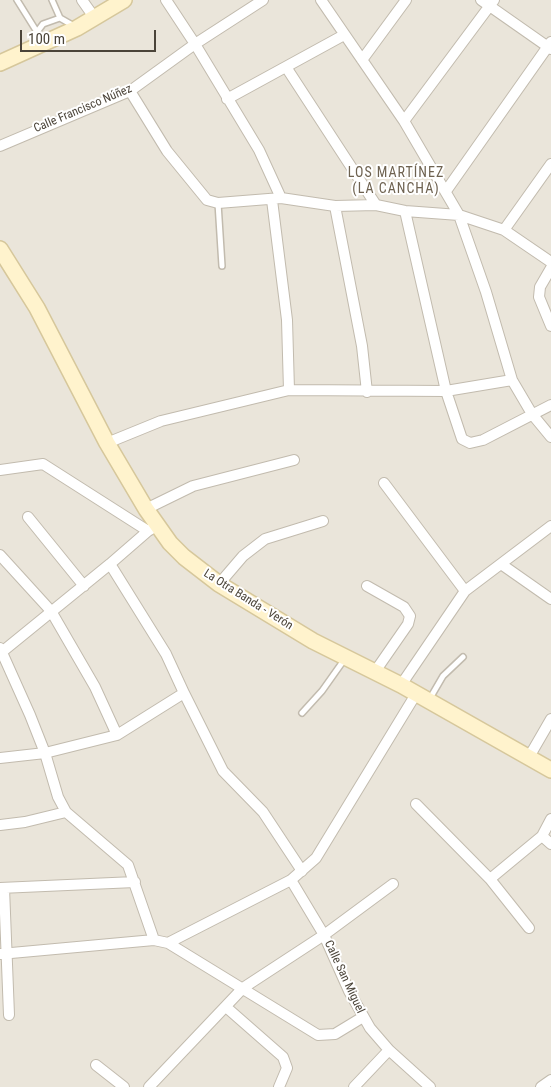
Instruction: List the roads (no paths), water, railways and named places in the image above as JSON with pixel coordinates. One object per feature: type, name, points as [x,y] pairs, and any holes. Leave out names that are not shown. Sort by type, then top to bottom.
[{"type":"main road","points":[[0,63],[77,28],[124,0]]},
{"type":"main road","name":"La Otra Banda - Verón","points":[[0,249],[37,308],[107,443],[146,510],[152,528],[184,557],[219,584],[313,641],[401,685],[551,770]]},
{"type":"street","points":[[82,0],[94,17]]},
{"type":"street","points":[[166,0],[196,44],[259,150],[277,199],[287,320],[289,390]]},
{"type":"street","name":"Calle Francisco Núñez","points":[[0,146],[130,91],[196,44],[263,0]]},
{"type":"street","points":[[321,0],[404,121],[460,215],[486,292],[512,380],[532,414],[551,438]]},
{"type":"street","points":[[362,60],[406,0]]},
{"type":"street","points":[[446,191],[550,46],[492,3],[481,0]]},
{"type":"street","points":[[404,121],[492,3]]},
{"type":"street","points":[[228,99],[344,35]]},
{"type":"street","points":[[286,67],[376,205]]},
{"type":"street","points":[[130,91],[167,151],[207,200],[218,203],[277,199],[336,206],[376,205],[405,211],[460,215],[504,230],[551,262]]},
{"type":"street","points":[[504,230],[551,164]]},
{"type":"street","points":[[336,206],[362,346],[366,392]]},
{"type":"street","points":[[405,211],[446,391],[462,439],[470,443],[496,435],[551,405]]},
{"type":"street","points":[[551,268],[540,287],[539,297],[551,326]]},
{"type":"street","points":[[107,443],[161,421],[289,390],[366,392],[446,391],[512,380]]},
{"type":"street","points":[[146,510],[193,486],[215,478],[294,460]]},
{"type":"street","points":[[0,470],[33,464],[50,467],[152,528],[84,586],[1,650],[45,753],[58,797],[66,812],[118,854],[128,865],[154,940]]},
{"type":"street","points":[[384,483],[465,591]]},
{"type":"street","points":[[28,517],[84,586]]},
{"type":"street","points":[[219,584],[243,556],[264,540],[323,521]]},
{"type":"street","points":[[401,685],[465,591],[551,526]]},
{"type":"street","points":[[0,555],[52,611],[96,687],[116,735]]},
{"type":"street","points":[[110,564],[166,654],[223,771],[263,812],[302,871]]},
{"type":"street","points":[[501,564],[551,599]]},
{"type":"street","points":[[367,586],[404,607],[410,616],[408,624],[374,672]]},
{"type":"street","points":[[0,758],[45,753],[116,735],[184,693]]},
{"type":"street","points":[[168,943],[291,880],[316,858],[423,697]]},
{"type":"street","points":[[529,757],[551,719]]},
{"type":"street","points":[[416,804],[490,879],[529,928]]},
{"type":"street","points":[[0,825],[25,822],[66,812]]},
{"type":"street","points":[[490,879],[542,836],[551,819]]},
{"type":"street","points":[[542,836],[551,844]]},
{"type":"street","name":"Calle San Miguel","points":[[291,880],[324,935],[363,1017],[389,1050],[430,1087]]},
{"type":"street","points":[[9,1015],[3,953],[2,888],[135,882]]},
{"type":"street","points":[[149,1087],[243,988],[324,935],[393,884]]},
{"type":"street","points":[[3,953],[154,940],[168,943],[318,1036],[335,1034],[363,1017]]},
{"type":"street","points":[[226,1007],[283,1057],[287,1068],[279,1087]]},
{"type":"street","points":[[354,1087],[389,1050]]},
{"type":"street","points":[[96,1064],[124,1087]]},
{"type":"street","points":[[541,1087],[551,1080]]},
{"type":"lane","points":[[17,0],[37,32]]},
{"type":"lane","points":[[52,0],[60,18],[77,28]]},
{"type":"lane","points":[[31,50],[37,32],[43,24],[60,18]]},
{"type":"lane","points":[[218,203],[222,266]]},
{"type":"lane","points":[[423,697],[463,657]]},
{"type":"lane","points":[[302,713],[322,691],[346,658]]},
{"type":"district","name":"LOS MARTÍNEZ (LA CANCHA)","points":[[396,182]]}]
